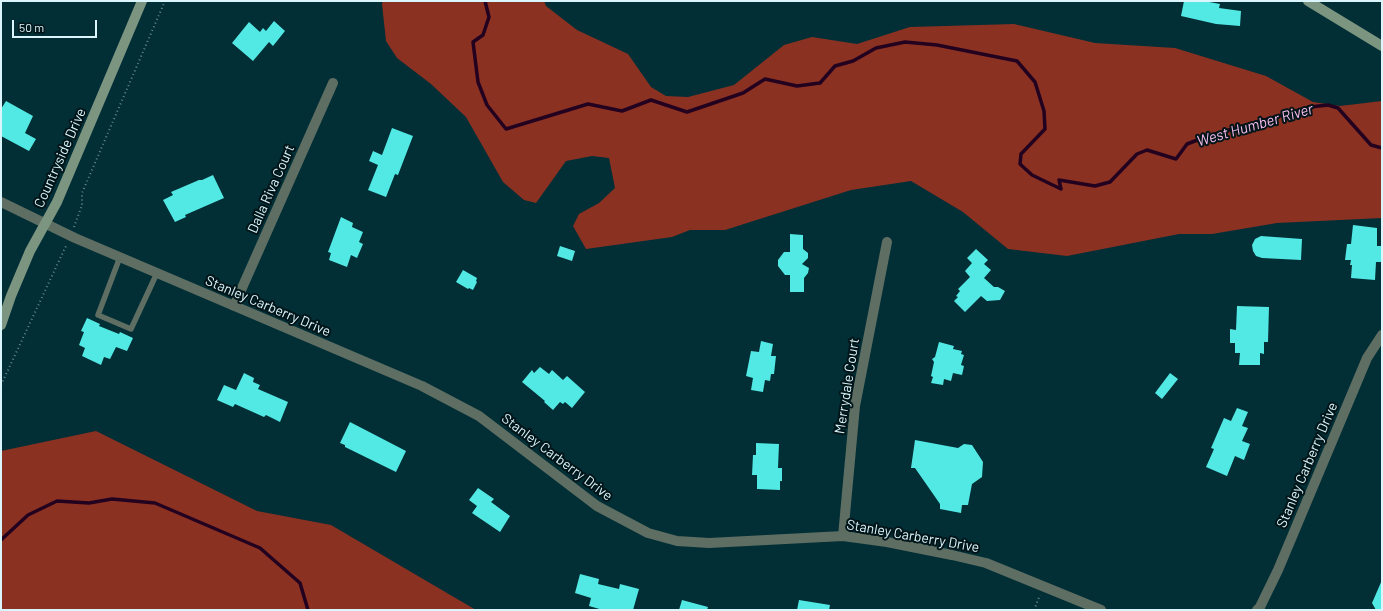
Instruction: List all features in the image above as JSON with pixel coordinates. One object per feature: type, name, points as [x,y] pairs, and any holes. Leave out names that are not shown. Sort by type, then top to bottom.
[{"type":"main road","name":"Countryside Drive","points":[[1,324],[10,296],[30,251],[57,202],[142,1]]},
{"type":"main road","points":[[1308,1],[1382,46]]},
{"type":"street","name":"Dalla Riva Court","points":[[234,306],[333,83]]},
{"type":"street","name":"Stanley Carberry Drive","points":[[1,202],[45,224],[120,257],[422,386],[479,416],[597,506],[648,533],[676,541],[709,543],[843,536],[894,544],[979,561],[1102,610]]},
{"type":"street","name":"Merrydale Court","points":[[843,536],[855,406],[887,242]]},
{"type":"street","name":"Stanley Carberry Drive","points":[[1259,609],[1278,570],[1367,358],[1382,335]]},
{"type":"lane","points":[[120,257],[98,315],[131,329],[157,273]]},
{"type":"path","points":[[77,222],[82,205],[82,193],[165,1]]},
{"type":"path","points":[[1,385],[64,251]]},
{"type":"path","points":[[1034,610],[1044,586]]},
{"type":"shaded area","points":[[383,1],[544,1],[546,6],[577,30],[628,54],[651,87],[666,96],[688,97],[734,85],[784,45],[812,37],[857,44],[910,27],[1014,24],[1095,43],[1175,48],[1266,76],[1313,102],[1340,106],[1382,101],[1382,218],[1277,223],[1212,234],[1179,234],[1067,256],[1008,249],[963,212],[911,181],[851,190],[725,230],[690,230],[672,237],[586,249],[573,226],[579,214],[599,203],[615,188],[609,158],[592,156],[566,161],[536,203],[524,200],[503,182],[466,117],[431,84],[397,58],[386,41],[382,4]]},
{"type":"shaded area","points":[[96,431],[257,511],[331,525],[476,610],[1,610],[1,451]]},
{"type":"building","points":[[1184,1],[1204,1],[1220,4],[1219,8],[1241,11],[1240,26],[1216,24],[1181,16]]},
{"type":"building","points":[[274,21],[285,31],[273,46],[269,42],[253,61],[232,43],[249,22],[260,32],[263,28],[266,31]]},
{"type":"building","points":[[6,101],[33,116],[25,133],[36,139],[29,151],[1,136],[1,109]]},
{"type":"building","points":[[392,128],[413,136],[398,175],[395,174],[386,197],[368,190],[378,165],[369,161],[373,151],[382,155]]},
{"type":"building","points":[[213,175],[224,198],[185,215],[186,217],[175,222],[163,200],[173,195],[171,192]]},
{"type":"building","points":[[341,217],[353,223],[352,227],[363,232],[359,242],[363,244],[357,258],[351,255],[347,267],[329,260],[331,253],[328,252]]},
{"type":"building","points":[[1353,225],[1377,228],[1377,246],[1382,246],[1382,250],[1381,262],[1376,262],[1375,280],[1351,278],[1351,260],[1345,260],[1347,244],[1351,244]]},
{"type":"building","points":[[790,234],[803,235],[803,249],[808,253],[808,258],[802,264],[809,268],[808,273],[804,278],[804,292],[790,292],[790,275],[785,275],[778,266],[778,260],[784,252],[790,252]]},
{"type":"building","points":[[1261,236],[1302,239],[1301,260],[1262,258],[1256,256],[1252,245],[1255,239]]},
{"type":"building","points":[[560,246],[575,251],[572,261],[557,256]]},
{"type":"building","points":[[976,249],[988,260],[984,264],[991,270],[984,278],[994,287],[998,287],[1005,291],[1000,300],[987,301],[981,296],[965,312],[954,301],[958,297],[956,296],[960,291],[958,289],[970,277],[965,271],[972,263],[967,258]]},
{"type":"building","points":[[463,270],[477,278],[477,282],[473,290],[468,289],[456,282]]},
{"type":"building","points":[[1237,306],[1269,307],[1268,342],[1264,342],[1264,354],[1260,353],[1260,365],[1239,365],[1240,353],[1235,353],[1235,343],[1230,343],[1230,329],[1236,330]]},
{"type":"building","points":[[87,318],[100,324],[99,326],[119,334],[120,332],[133,338],[127,351],[116,347],[110,359],[104,357],[101,365],[82,356],[85,348],[79,345],[84,332],[81,331]]},
{"type":"building","points":[[761,341],[773,344],[771,356],[776,356],[774,374],[771,374],[770,381],[765,380],[763,392],[751,390],[753,378],[746,376],[751,351],[759,352]]},
{"type":"building","points":[[939,342],[954,346],[953,349],[962,351],[961,354],[964,355],[961,365],[964,366],[962,375],[953,373],[951,381],[944,379],[943,385],[931,383],[934,362],[932,359],[935,357]]},
{"type":"building","points":[[540,367],[549,374],[552,370],[563,380],[567,376],[585,392],[572,408],[565,402],[563,404],[560,402],[553,410],[544,402],[545,401],[522,382],[532,370],[534,373]]},
{"type":"building","points":[[244,373],[254,378],[253,382],[260,385],[258,389],[288,402],[280,422],[266,415],[264,417],[235,404],[233,407],[217,400],[224,385],[236,390]]},
{"type":"building","points":[[1170,373],[1178,379],[1162,399],[1155,393]]},
{"type":"building","points":[[1237,408],[1248,412],[1242,426],[1248,428],[1242,441],[1250,444],[1244,460],[1235,456],[1227,476],[1206,467],[1214,449],[1211,448],[1224,418],[1231,421]]},
{"type":"building","points":[[350,422],[406,451],[396,472],[345,447],[345,445],[340,443]]},
{"type":"building","points":[[915,440],[958,448],[964,444],[972,445],[983,462],[982,477],[972,484],[968,505],[962,505],[961,513],[940,509],[940,504],[915,468],[911,468]]},
{"type":"building","points":[[756,443],[779,444],[778,468],[782,468],[780,490],[757,489],[757,475],[752,475],[753,455],[756,455]]},
{"type":"building","points":[[478,488],[494,499],[491,502],[510,516],[500,532],[472,513],[477,506],[469,500]]},
{"type":"building","points":[[580,574],[599,579],[598,584],[619,589],[620,584],[639,589],[633,610],[603,610],[589,606],[591,598],[575,593]]},
{"type":"building","points":[[1382,580],[1382,610],[1376,610],[1372,603]]},
{"type":"building","points":[[682,600],[708,607],[707,610],[679,610]]},
{"type":"building","points":[[799,600],[830,605],[829,610],[797,610]]},
{"type":"waterway","name":"West Humber River","points":[[485,1],[489,17],[483,35],[473,42],[478,82],[487,105],[506,129],[588,104],[622,111],[651,100],[687,112],[743,93],[765,79],[797,86],[820,83],[835,66],[853,61],[876,48],[905,42],[937,45],[1017,61],[1035,82],[1044,111],[1045,129],[1021,154],[1020,164],[1032,175],[1061,189],[1059,180],[1095,186],[1110,182],[1137,154],[1147,150],[1176,159],[1187,144],[1208,136],[1310,107],[1328,105],[1338,108],[1371,145],[1382,148]]},
{"type":"waterway","points":[[1,540],[28,515],[57,501],[89,503],[112,499],[155,503],[260,548],[300,583],[308,610]]}]
